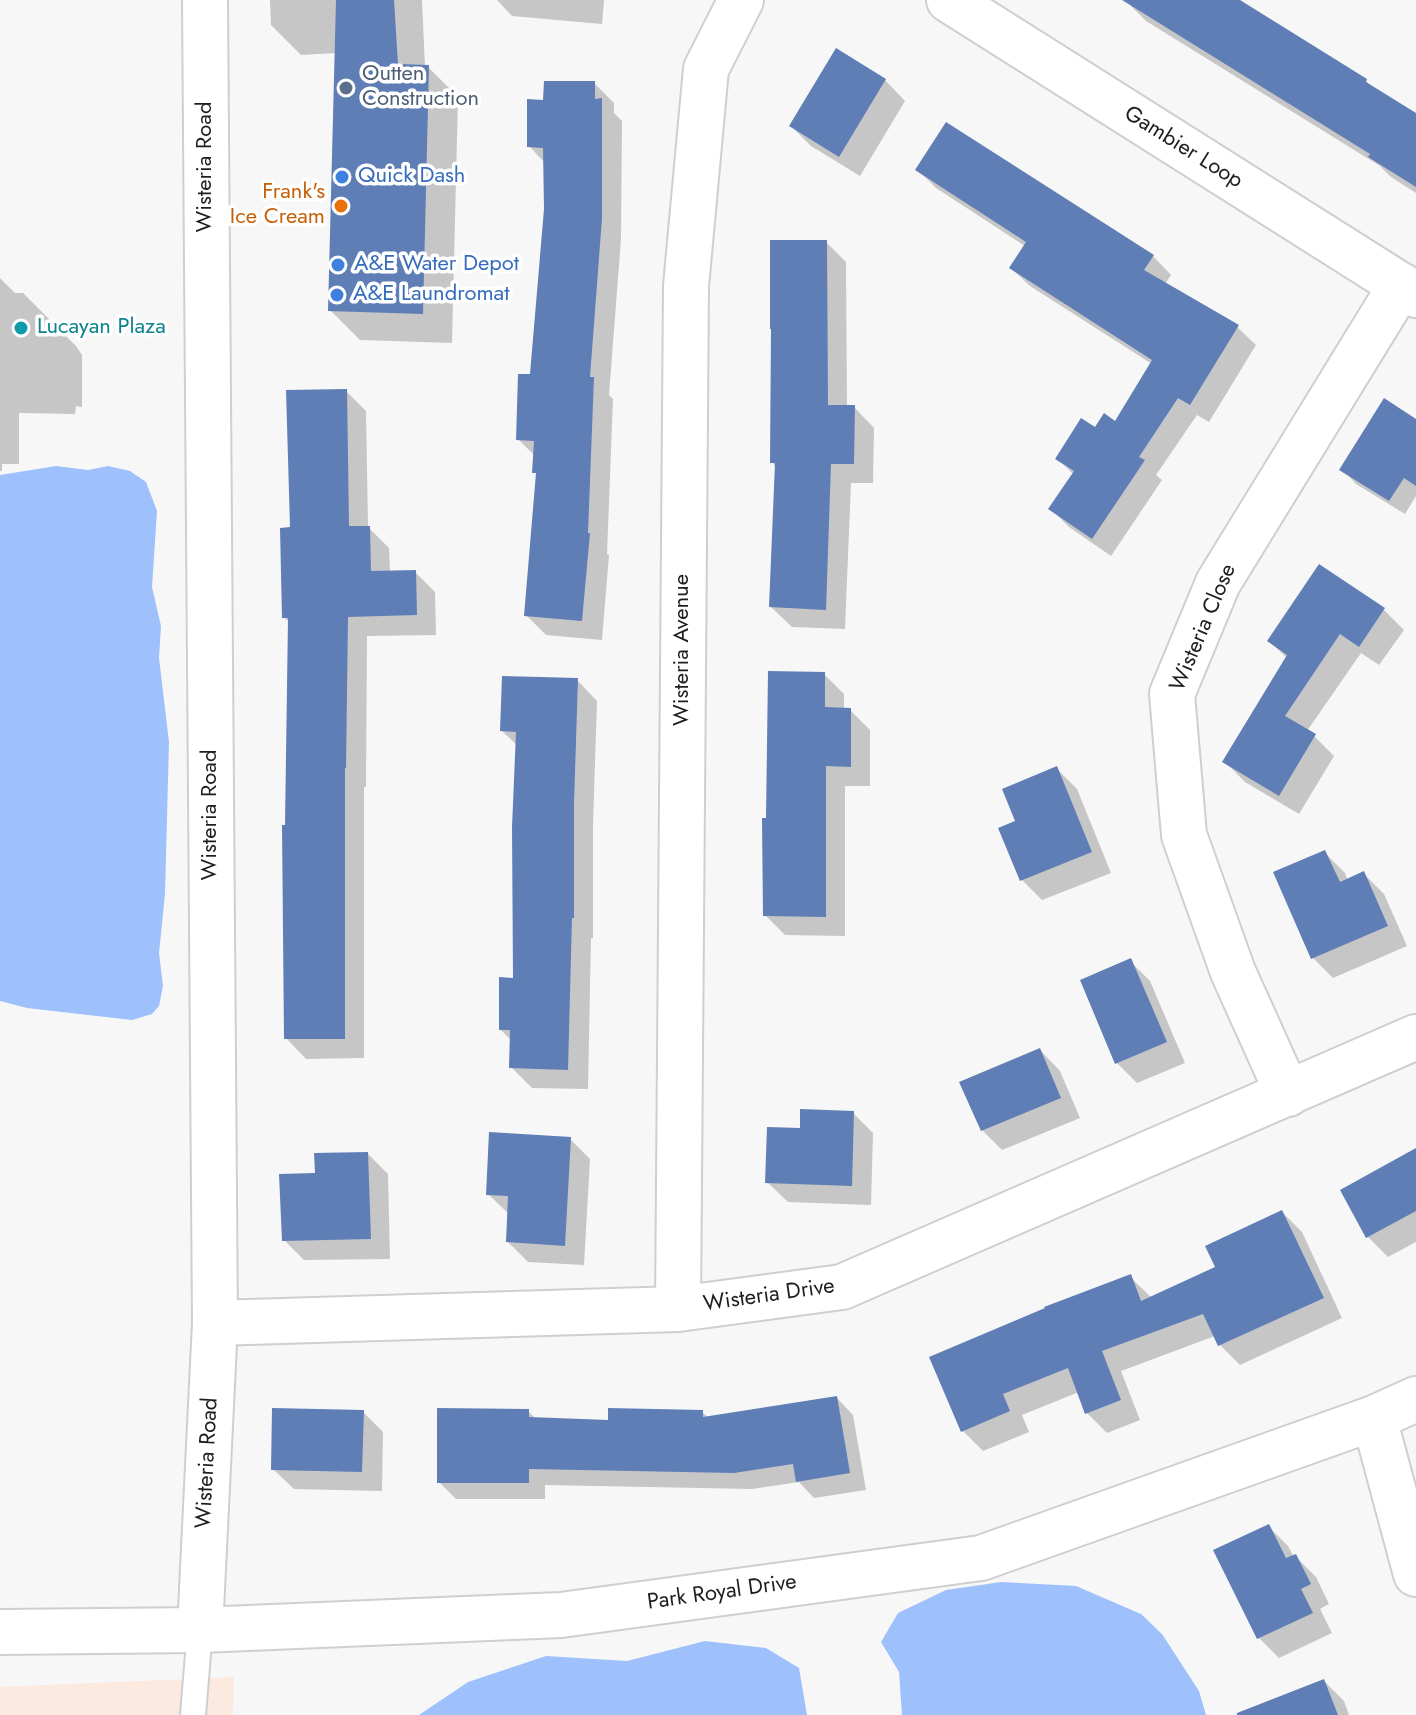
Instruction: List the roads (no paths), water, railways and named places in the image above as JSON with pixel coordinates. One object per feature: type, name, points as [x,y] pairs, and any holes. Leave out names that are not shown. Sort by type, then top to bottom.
[{"type":"street","name":"Wisteria Road","points":[[200,1630],[215,1323],[205,0]]},
{"type":"street","name":"Wisteria Avenue","points":[[678,1309],[686,286],[706,69],[741,0]]},
{"type":"street","name":"Gambier Loop","points":[[949,0],[1408,290]]},
{"type":"street","name":"Wisteria Close","points":[[1288,1094],[1233,972],[1184,835],[1172,694],[1218,583],[1408,290]]},
{"type":"street","name":"Wisteria Drive","points":[[215,1323],[678,1309],[842,1287],[1416,1037]]},
{"type":"street","name":"Park Royal Drive","points":[[0,1632],[200,1630],[561,1615],[981,1558],[1374,1418],[1416,1399]]},
{"type":"street","points":[[1374,1418],[1416,1574]]},
{"type":"lane","points":[[193,1715],[200,1630]]},
{"type":"place","name":"Outten Construction","points":[[346,88]]},
{"type":"place","name":"Quick Dash","points":[[342,177]]},
{"type":"place","name":"Frank's Ice Cream","points":[[341,206]]},
{"type":"place","name":"A&E Water Depot","points":[[338,265]]},
{"type":"place","name":"A&E Laundromat","points":[[337,295]]},
{"type":"place","name":"Lucayan Plaza","points":[[21,328]]}]
